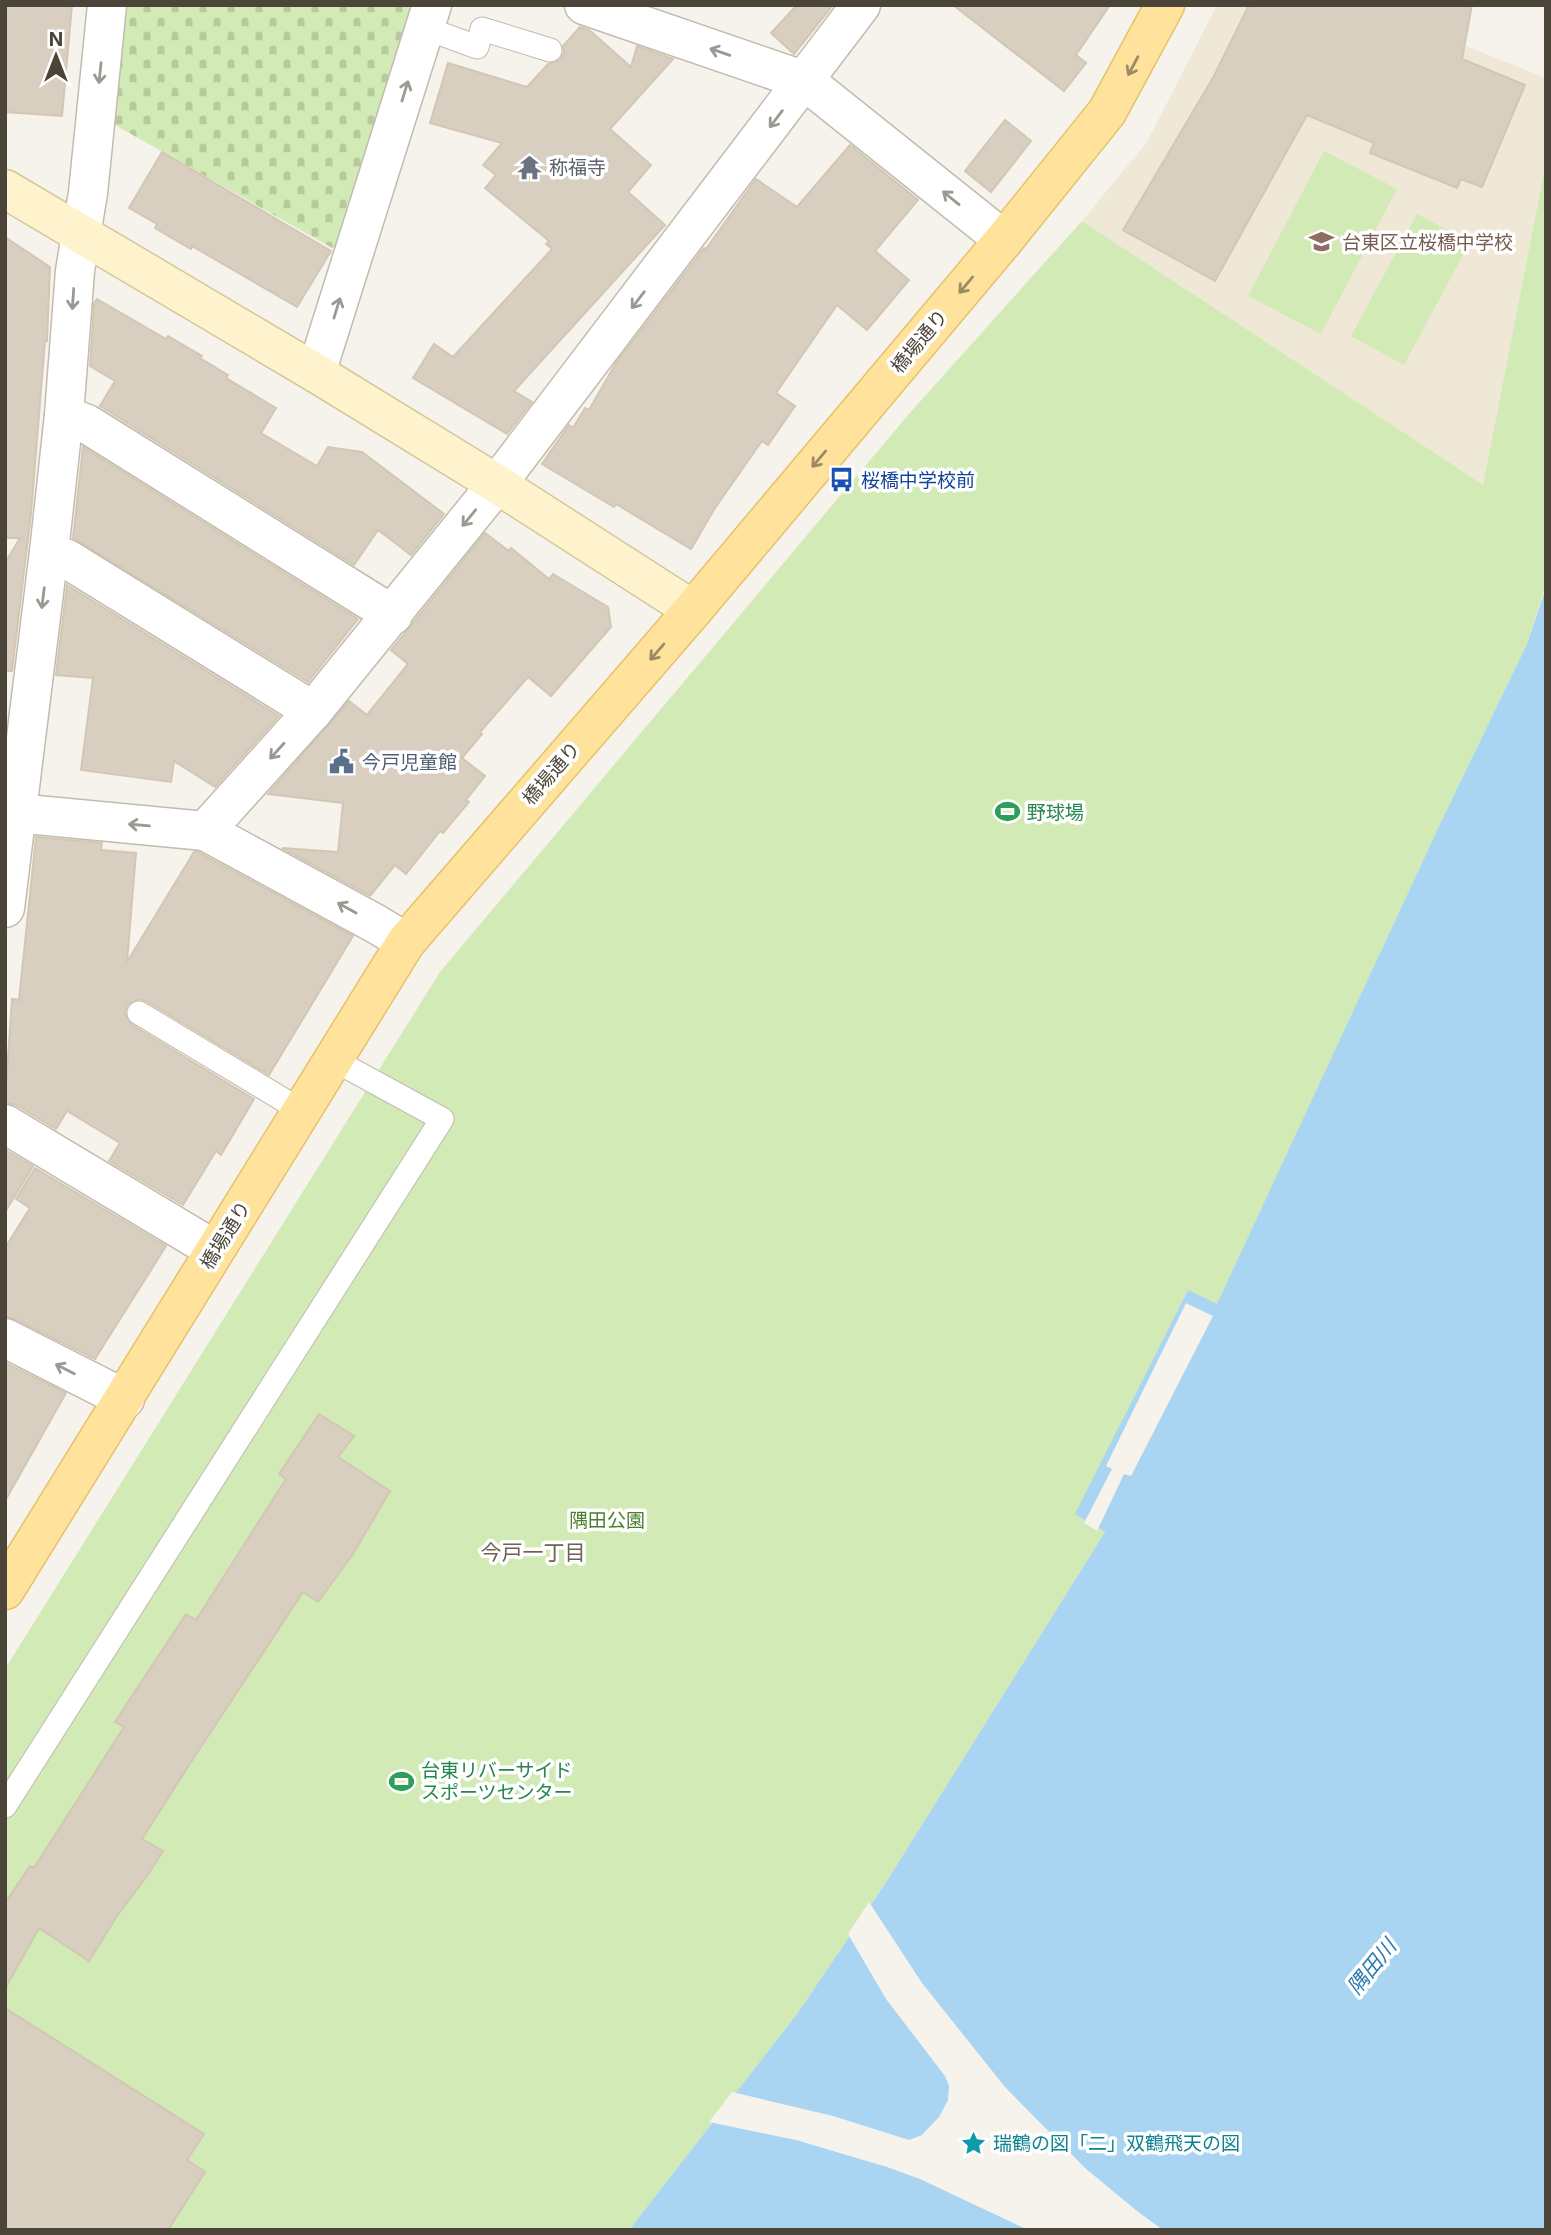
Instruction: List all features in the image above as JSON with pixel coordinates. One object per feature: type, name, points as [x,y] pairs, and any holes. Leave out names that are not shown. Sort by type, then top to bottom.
[{"type":"main road","name":"橋場通り","points":[[5,1590],[406,943],[693,610],[1004,240],[1107,113],[1165,5]]},
{"type":"street","points":[[5,908],[11,813],[49,552],[80,234],[88,192],[107,5]]},
{"type":"street","points":[[584,5],[805,81],[1004,240]]},
{"type":"street","points":[[205,831],[313,711],[393,615],[497,484],[861,5]]},
{"type":"street","points":[[316,373],[429,17]]},
{"type":"street","points":[[5,189],[316,373],[497,484],[693,610]]},
{"type":"street","points":[[64,415],[87,424],[393,615]]},
{"type":"street","points":[[49,552],[66,559],[313,711]]},
{"type":"street","points":[[11,813],[205,831],[406,943]]},
{"type":"street","points":[[5,1124],[215,1250]]},
{"type":"street","points":[[5,1338],[125,1399]]},
{"type":"lane","points":[[429,17],[477,47],[482,29],[550,50]]},
{"type":"lane","points":[[139,1013],[302,1111]]},
{"type":"lane","points":[[5,1806],[442,1119],[334,1060]]},
{"type":"shaded area","name":"台東区立桜橋中学校","points":[[1217,5],[1363,5],[1546,78],[1546,162],[1483,486],[1082,221],[1147,142]]},
{"type":"green space","points":[[123,5],[411,5],[334,249],[108,121]]},
{"type":"green space","points":[[1324,151],[1397,189],[1321,334],[1248,296]]},
{"type":"green space","name":"隅田公園","points":[[1546,162],[1546,584],[1527,644],[1441,822],[1217,1305],[1188,1290],[1076,1514],[1105,1532],[885,1884],[797,2014],[629,2230],[5,2230],[5,1669],[440,972],[908,415],[1082,221],[1483,485]]},
{"type":"green space","points":[[1417,214],[1470,242],[1404,365],[1351,336]]},
{"type":"water","name":"隅田川","points":[[1546,587],[1546,2230],[629,2230],[797,2014],[885,1884],[1105,1532],[1075,1514],[1188,1290],[1217,1304],[1441,822],[1527,644]]},
{"type":"pier","points":[[1186,1303],[1213,1316],[1131,1476],[1124,1474],[1097,1531],[1084,1523],[1112,1469],[1106,1466]]},
{"type":"pier","points":[[869,1902],[922,1983],[1005,2087],[1085,2168],[1163,2230],[1028,2230],[920,2179],[887,2167],[796,2140],[709,2122],[732,2092],[833,2116],[909,2140],[922,2135],[939,2117],[948,2100],[949,2086],[945,2076],[886,1999],[848,1934]]},
{"type":"building","points":[[5,5],[72,5],[62,116],[5,112]]},
{"type":"building","points":[[797,5],[833,5],[794,54],[771,33]]},
{"type":"building","points":[[953,5],[1110,5],[1076,55],[1086,63],[1064,91]]},
{"type":"building","points":[[1249,5],[1472,5],[1462,59],[1525,85],[1482,187],[1461,179],[1457,188],[1370,153],[1374,143],[1307,115],[1215,281],[1123,230],[1214,76]]},
{"type":"building","points":[[580,27],[589,30],[631,67],[637,46],[673,59],[610,129],[651,165],[628,192],[665,225],[514,391],[532,402],[507,434],[413,378],[434,344],[453,357],[552,249],[546,244],[549,241],[485,188],[496,175],[483,165],[502,143],[430,123],[448,63],[527,87],[548,64],[560,60],[564,53],[563,46]]},
{"type":"building","points":[[1005,120],[1031,141],[991,192],[965,171]]},
{"type":"building","points":[[850,145],[918,200],[875,251],[909,280],[867,330],[837,305],[776,393],[795,406],[768,445],[762,441],[715,508],[691,549],[542,464],[569,425],[573,428],[585,408],[589,410],[616,363],[704,248],[706,249],[756,179],[797,207]]},
{"type":"building","points":[[162,152],[331,251],[297,307],[192,246],[191,249],[155,228],[157,224],[129,208]]},
{"type":"building","points":[[5,237],[50,267],[47,341],[45,340],[31,514],[12,671],[5,671],[5,563],[20,538],[5,538]]},
{"type":"building","points":[[97,299],[166,339],[168,336],[202,356],[200,358],[228,375],[226,378],[276,408],[261,433],[317,466],[328,447],[362,452],[444,514],[411,555],[378,530],[354,565],[100,406],[115,381],[90,366],[94,303]]},
{"type":"building","points":[[83,447],[358,619],[308,682],[73,538]]},
{"type":"building","points":[[485,533],[509,551],[511,548],[549,579],[553,574],[608,607],[611,627],[551,696],[528,677],[480,732],[482,734],[462,758],[485,776],[466,800],[469,802],[443,833],[440,831],[406,874],[395,865],[370,896],[282,848],[338,852],[343,803],[268,794],[349,701],[367,715],[408,664],[391,650]]},
{"type":"building","points":[[67,585],[279,716],[215,787],[174,761],[171,782],[81,770],[93,678],[56,675]]},
{"type":"building","points":[[36,837],[102,843],[101,850],[136,853],[127,962],[194,852],[353,936],[269,1075],[146,1001],[139,999],[127,1005],[125,1013],[132,1025],[254,1099],[221,1155],[216,1151],[183,1205],[109,1161],[120,1143],[67,1111],[56,1129],[16,1105],[5,1102],[12,999],[19,1000]]},
{"type":"building","points":[[5,1150],[33,1166],[5,1212]]},
{"type":"building","points":[[35,1168],[166,1246],[95,1359],[5,1316],[5,1248],[30,1208],[16,1199]]},
{"type":"building","points":[[5,1363],[66,1393],[5,1501]]},
{"type":"building","points":[[319,1414],[354,1436],[338,1457],[390,1491],[353,1554],[318,1602],[303,1592],[189,1765],[142,1839],[163,1851],[89,1961],[39,1928],[5,1989],[5,1903],[30,1866],[34,1868],[124,1727],[115,1722],[186,1614],[196,1620],[286,1479],[279,1474]]},
{"type":"building","points":[[5,2008],[204,2134],[187,2160],[205,2172],[168,2230],[5,2230]]},
{"type":"place","name":"称福寺","points":[[529,167]]},
{"type":"place","name":"台東区立桜橋中学校","points":[[1322,242]]},
{"type":"place","name":"桜橋中学校前","points":[[841,480]]},
{"type":"place","name":"今戸児童館","points":[[342,762]]},
{"type":"place","name":"野球場","points":[[1007,812]]},
{"type":"place","name":"台東リバーサイド スポーツセンター","points":[[401,1781]]},
{"type":"place","name":"瑞鶴の図「二」双鶴飛天の図","points":[[973,2143]]},
{"type":"district","name":"今戸一丁目","points":[[533,1553]]}]
